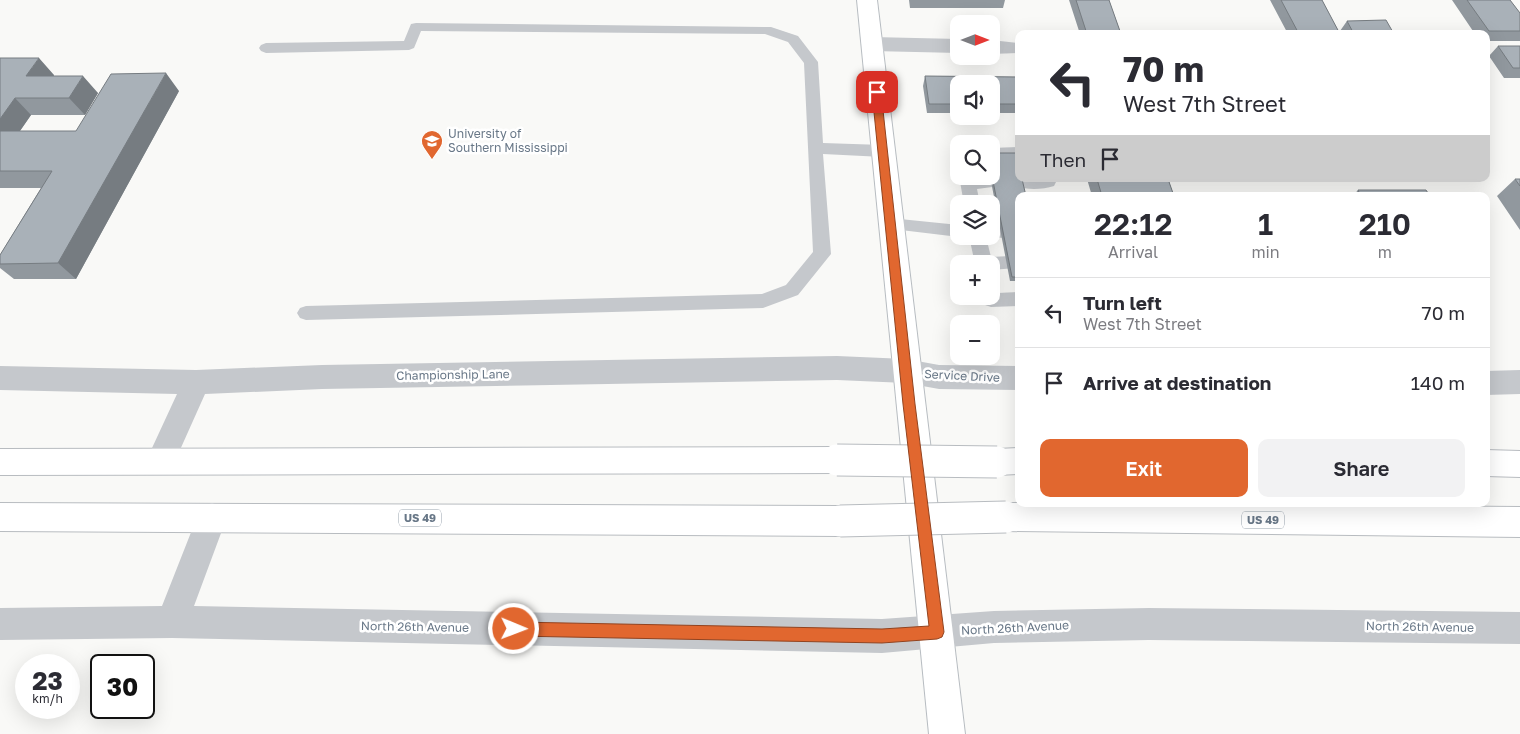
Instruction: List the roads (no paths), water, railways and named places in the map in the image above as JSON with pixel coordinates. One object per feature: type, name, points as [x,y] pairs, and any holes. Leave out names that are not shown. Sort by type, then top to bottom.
[{"type":"main road","points":[[867,0],[947,734]]},
{"type":"main road","points":[[0,462],[837,460],[1008,462]]},
{"type":"main road","points":[[1490,463],[1520,464]]},
{"type":"main road","name":"US 49","points":[[0,517],[840,521],[1006,517],[1520,522]]},
{"type":"street","points":[[872,44],[950,46]]},
{"type":"street","points":[[1000,47],[1014,48]]},
{"type":"street","name":"Championship Lane","points":[[0,378],[196,382],[322,377],[837,368],[906,371]]},
{"type":"street","name":"Service Drive","points":[[906,371],[939,377],[1015,378]]},
{"type":"street","points":[[161,461],[196,382]]},
{"type":"street","points":[[1490,383],[1520,382]]},
{"type":"street","points":[[172,622],[212,517]]},
{"type":"street","name":"North 26th Avenue","points":[[0,624],[172,622],[882,636],[994,627],[1149,624],[1520,628]]},
{"type":"lane","points":[[266,48],[409,45],[416,27],[766,30],[793,39],[811,62],[822,254],[792,290],[763,302],[306,313]]},
{"type":"lane","points":[[815,148],[883,151]]},
{"type":"lane","points":[[1000,154],[1015,153]]},
{"type":"lane","points":[[1020,182],[1049,186]]},
{"type":"lane","points":[[890,224],[950,230]]},
{"type":"lane","points":[[1000,263],[1010,263]]},
{"type":"lane","points":[[1000,300],[1015,299]]},
{"type":"place","name":"University of Southern Mississippi","points":[[432,160]]}]
